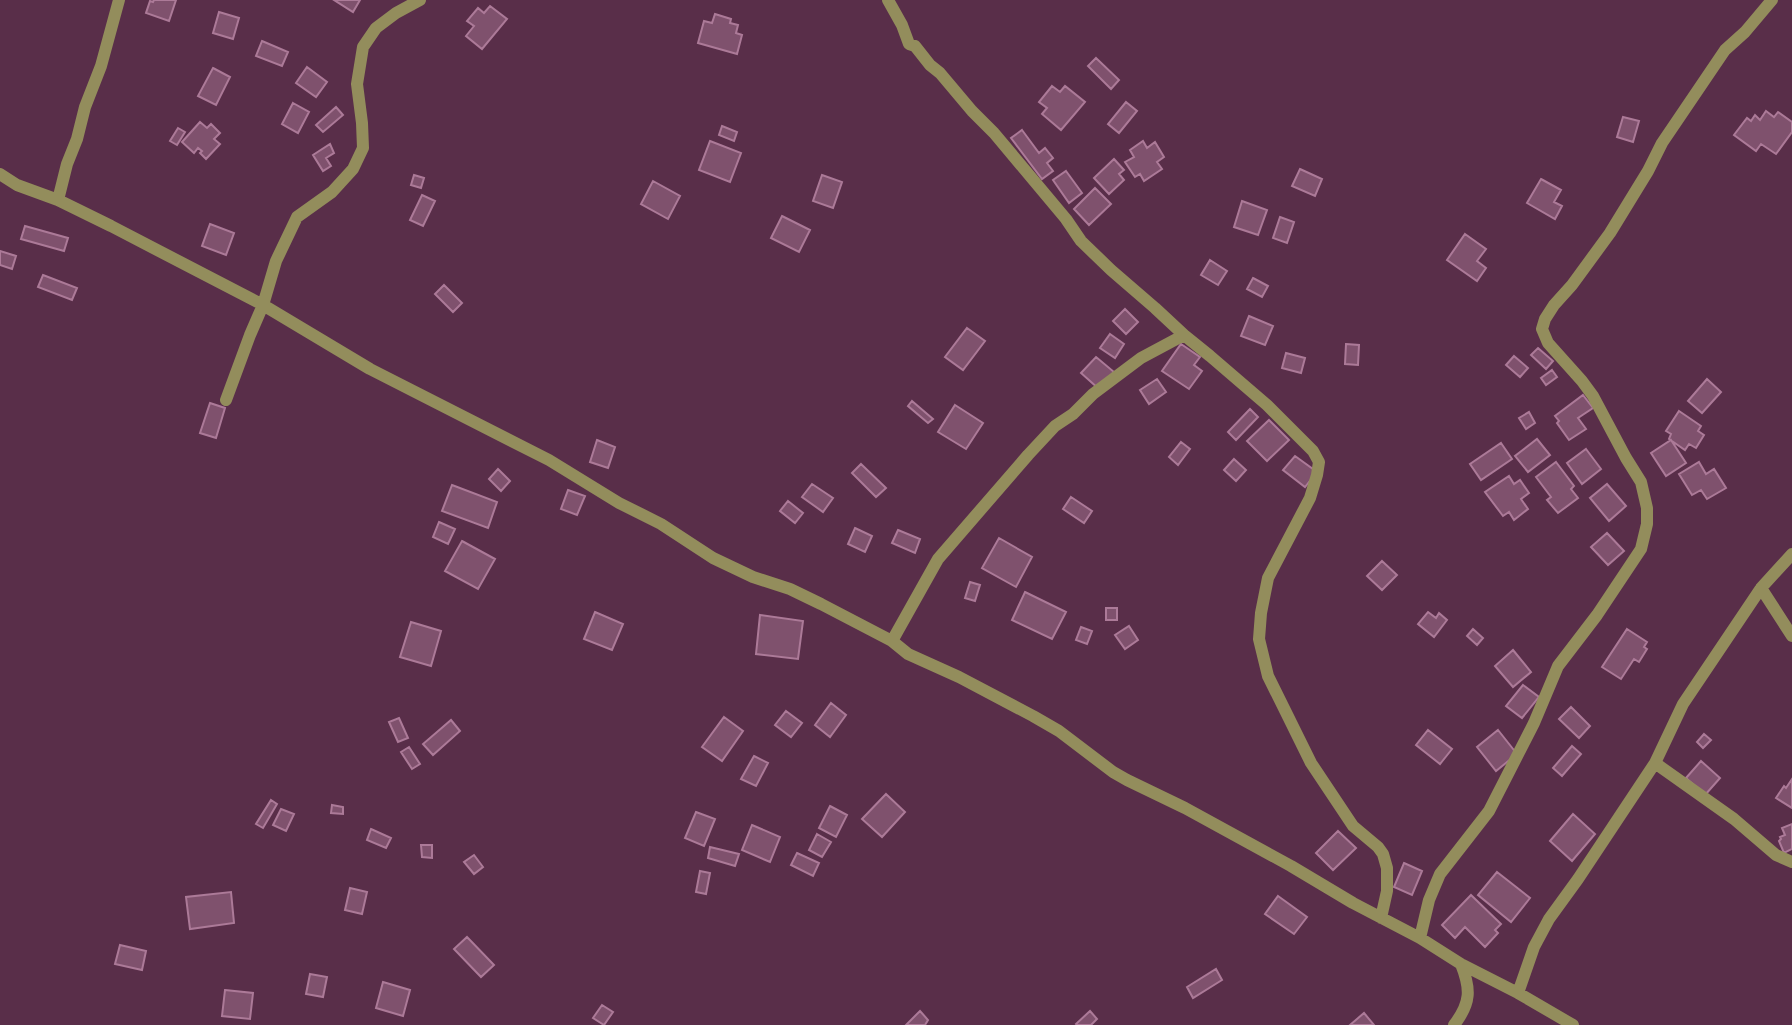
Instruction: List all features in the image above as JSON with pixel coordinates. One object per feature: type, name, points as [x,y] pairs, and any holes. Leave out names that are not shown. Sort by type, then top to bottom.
[{"type":"street","points":[[58,200],[66,164],[101,66],[119,0]]},
{"type":"street","points":[[226,400],[263,305],[276,261],[297,217],[332,192],[353,169],[363,148],[356,84],[363,47],[376,28],[420,0]]},
{"type":"street","points":[[888,0],[909,44],[915,46],[994,132],[1081,241],[1184,335],[1267,405],[1319,461],[1310,498],[1268,578],[1259,639],[1268,676],[1311,763],[1353,826],[1384,854],[1387,891],[1381,918]]},
{"type":"street","points":[[1420,938],[1429,900],[1440,874],[1489,811],[1534,723],[1558,666],[1597,615],[1641,549],[1647,524],[1647,508],[1641,482],[1593,396],[1548,343],[1542,329],[1545,319],[1610,233],[1662,143],[1725,50],[1745,33],[1772,0]]},
{"type":"street","points":[[0,174],[17,186],[58,200],[263,305],[370,369],[549,460],[619,503],[661,524],[713,558],[753,577],[790,589],[892,641],[908,654],[959,677],[1059,731],[1127,780],[1185,808],[1319,881],[1353,904],[1420,938],[1461,964],[1573,1025]]},
{"type":"street","points":[[892,641],[938,559],[1055,426],[1141,358],[1184,335]]},
{"type":"street","points":[[1518,993],[1534,947],[1549,919],[1655,764],[1683,704],[1761,588],[1792,554]]},
{"type":"street","points":[[1761,588],[1792,636]]},
{"type":"street","points":[[1655,764],[1734,819],[1776,855],[1792,862]]},
{"type":"street","points":[[1454,1025],[1469,999],[1468,982],[1461,964]]},
{"type":"building","points":[[176,0],[169,21],[146,13],[150,1]]},
{"type":"building","points":[[334,0],[360,0],[353,12]]},
{"type":"building","points":[[490,6],[507,19],[482,49],[466,36],[474,26],[467,21],[478,8],[484,13]]},
{"type":"building","points":[[219,12],[239,18],[233,39],[213,33]]},
{"type":"building","points":[[715,14],[731,19],[730,23],[738,25],[736,33],[742,35],[737,54],[698,43],[704,21],[712,23]]},
{"type":"building","points":[[262,41],[288,52],[282,66],[256,56]]},
{"type":"building","points":[[1096,58],[1119,80],[1111,89],[1088,66]]},
{"type":"building","points":[[307,67],[327,82],[316,97],[296,83]]},
{"type":"building","points":[[213,68],[230,77],[216,105],[198,96]]},
{"type":"building","points":[[1052,86],[1060,92],[1065,86],[1085,102],[1061,130],[1042,114],[1047,108],[1039,102]]},
{"type":"building","points":[[1126,102],[1137,111],[1119,133],[1108,124]]},
{"type":"building","points":[[293,103],[309,112],[298,133],[282,124]]},
{"type":"building","points":[[336,107],[343,115],[323,132],[316,125]]},
{"type":"building","points":[[1766,111],[1774,117],[1778,112],[1792,122],[1792,132],[1776,154],[1761,144],[1756,151],[1734,135],[1747,118],[1751,121],[1755,115],[1760,120]]},
{"type":"building","points":[[1623,117],[1639,121],[1633,142],[1617,137]]},
{"type":"building","points":[[200,122],[207,128],[211,124],[220,133],[214,139],[220,144],[206,159],[198,148],[194,153],[182,142]]},
{"type":"building","points":[[722,126],[737,132],[734,141],[719,135]]},
{"type":"building","points":[[178,128],[185,132],[177,145],[170,141]]},
{"type":"building","points":[[1022,130],[1039,153],[1045,148],[1053,158],[1047,163],[1053,171],[1042,179],[1011,138]]},
{"type":"building","points":[[710,141],[741,153],[730,182],[699,170]]},
{"type":"building","points":[[1143,141],[1147,148],[1155,142],[1164,157],[1157,162],[1162,169],[1144,181],[1140,174],[1135,177],[1125,162],[1134,157],[1130,150]]},
{"type":"building","points":[[330,144],[334,153],[326,158],[331,166],[323,171],[313,155]]},
{"type":"building","points":[[1114,159],[1124,170],[1119,174],[1124,180],[1109,194],[1094,178]]},
{"type":"building","points":[[1300,169],[1322,179],[1315,196],[1292,186]]},
{"type":"building","points":[[1066,171],[1082,193],[1069,203],[1053,180]]},
{"type":"building","points":[[414,175],[424,178],[421,188],[411,185]]},
{"type":"building","points":[[822,175],[842,182],[833,208],[813,201]]},
{"type":"building","points":[[1541,179],[1561,190],[1554,202],[1562,206],[1555,219],[1527,203]]},
{"type":"building","points":[[653,181],[680,196],[668,219],[641,204]]},
{"type":"building","points":[[1095,188],[1111,204],[1089,225],[1074,209]]},
{"type":"building","points":[[422,195],[435,201],[423,226],[410,220]]},
{"type":"building","points":[[1242,201],[1267,210],[1258,235],[1234,227]]},
{"type":"building","points":[[782,216],[810,230],[799,252],[771,238]]},
{"type":"building","points":[[1280,217],[1294,222],[1287,243],[1273,238]]},
{"type":"building","points":[[210,224],[234,233],[226,255],[202,246]]},
{"type":"building","points":[[25,226],[68,238],[64,251],[21,239]]},
{"type":"building","points":[[1465,234],[1486,249],[1477,261],[1486,268],[1477,281],[1447,260]]},
{"type":"building","points":[[0,251],[16,256],[12,269],[0,265]]},
{"type":"building","points":[[1210,260],[1227,271],[1218,285],[1201,275]]},
{"type":"building","points":[[43,275],[77,288],[72,300],[38,287]]},
{"type":"building","points":[[1253,278],[1268,286],[1262,297],[1247,289]]},
{"type":"building","points":[[444,285],[462,303],[453,312],[435,294]]},
{"type":"building","points":[[1125,309],[1138,322],[1126,334],[1113,321]]},
{"type":"building","points":[[1249,316],[1273,326],[1265,345],[1241,336]]},
{"type":"building","points":[[967,328],[985,341],[963,370],[945,357]]},
{"type":"building","points":[[1110,334],[1124,344],[1115,358],[1100,348]]},
{"type":"building","points":[[1181,344],[1200,357],[1194,365],[1202,371],[1189,389],[1162,371]]},
{"type":"building","points":[[1346,344],[1359,345],[1358,365],[1345,364]]},
{"type":"building","points":[[1538,348],[1553,361],[1546,369],[1531,355]]},
{"type":"building","points":[[1286,353],[1305,358],[1301,373],[1282,368]]},
{"type":"building","points":[[1514,356],[1528,368],[1520,377],[1506,365]]},
{"type":"building","points":[[1096,357],[1114,372],[1099,389],[1081,373]]},
{"type":"building","points":[[1552,370],[1557,377],[1546,385],[1541,378]]},
{"type":"building","points":[[1157,379],[1166,392],[1149,404],[1140,390]]},
{"type":"building","points":[[1707,379],[1721,392],[1702,413],[1688,401]]},
{"type":"building","points":[[1583,395],[1593,408],[1578,418],[1586,429],[1569,440],[1555,416]]},
{"type":"building","points":[[912,401],[933,419],[928,423],[908,406]]},
{"type":"building","points":[[210,403],[225,408],[216,438],[200,433]]},
{"type":"building","points":[[955,405],[983,423],[966,449],[938,432]]},
{"type":"building","points":[[1250,409],[1258,417],[1236,440],[1228,432]]},
{"type":"building","points":[[1679,411],[1701,426],[1698,431],[1704,435],[1696,448],[1689,444],[1685,450],[1669,439],[1671,434],[1666,431]]},
{"type":"building","points":[[1529,412],[1535,423],[1526,429],[1519,418]]},
{"type":"building","points":[[1269,420],[1289,440],[1267,461],[1247,441]]},
{"type":"building","points":[[1537,439],[1550,455],[1528,472],[1515,456]]},
{"type":"building","points":[[597,440],[615,447],[608,468],[590,462]]},
{"type":"building","points":[[1671,440],[1686,463],[1666,476],[1651,453]]},
{"type":"building","points":[[1181,442],[1190,449],[1178,465],[1169,457]]},
{"type":"building","points":[[1501,443],[1512,459],[1481,480],[1470,464]]},
{"type":"building","points":[[1586,449],[1601,469],[1582,484],[1567,463]]},
{"type":"building","points":[[1295,456],[1317,472],[1305,487],[1283,470]]},
{"type":"building","points":[[1234,459],[1246,470],[1236,481],[1224,470]]},
{"type":"building","points":[[1556,462],[1574,486],[1571,489],[1578,498],[1558,513],[1547,500],[1551,497],[1536,477]]},
{"type":"building","points":[[1699,462],[1706,474],[1714,469],[1726,488],[1707,499],[1701,490],[1692,495],[1679,474]]},
{"type":"building","points":[[861,464],[886,488],[876,497],[852,473]]},
{"type":"building","points":[[498,469],[510,481],[501,491],[489,479]]},
{"type":"building","points":[[1509,476],[1514,484],[1520,480],[1529,493],[1521,499],[1528,509],[1514,520],[1509,512],[1503,516],[1485,492]]},
{"type":"building","points":[[812,484],[833,498],[823,512],[802,497]]},
{"type":"building","points":[[1607,484],[1626,506],[1609,521],[1590,498]]},
{"type":"building","points":[[452,485],[497,502],[488,528],[442,511]]},
{"type":"building","points":[[568,490],[585,496],[577,515],[561,509]]},
{"type":"building","points":[[1071,497],[1092,511],[1084,523],[1063,509]]},
{"type":"building","points":[[788,501],[803,513],[795,523],[780,511]]},
{"type":"building","points":[[439,522],[455,529],[448,544],[433,537]]},
{"type":"building","points":[[855,528],[872,536],[865,552],[848,544]]},
{"type":"building","points":[[898,530],[920,539],[915,553],[892,543]]},
{"type":"building","points":[[1607,533],[1624,551],[1608,565],[1591,547]]},
{"type":"building","points":[[999,538],[1032,557],[1016,587],[982,568]]},
{"type":"building","points":[[462,541],[495,559],[478,589],[445,571]]},
{"type":"building","points":[[1382,561],[1397,575],[1382,590],[1367,576]]},
{"type":"building","points":[[970,582],[980,585],[975,601],[965,598]]},
{"type":"building","points":[[1025,592],[1066,612],[1052,639],[1012,620]]},
{"type":"building","points":[[1106,608],[1117,608],[1117,620],[1106,620]]},
{"type":"building","points":[[595,612],[623,624],[612,650],[584,639]]},
{"type":"building","points":[[1428,612],[1436,618],[1439,613],[1447,620],[1434,637],[1418,624]]},
{"type":"building","points":[[760,615],[803,621],[798,659],[756,654]]},
{"type":"building","points":[[411,622],[441,631],[431,666],[400,657]]},
{"type":"building","points":[[1129,626],[1138,640],[1125,649],[1115,635]]},
{"type":"building","points":[[1081,627],[1092,631],[1087,644],[1076,640]]},
{"type":"building","points":[[1473,629],[1483,638],[1477,645],[1467,636]]},
{"type":"building","points":[[1627,629],[1647,642],[1644,647],[1647,649],[1639,662],[1634,659],[1621,679],[1602,667]]},
{"type":"building","points":[[1513,650],[1531,672],[1513,687],[1495,666]]},
{"type":"building","points":[[1523,685],[1539,697],[1522,718],[1506,706]]},
{"type":"building","points":[[831,703],[846,715],[830,737],[815,725]]},
{"type":"building","points":[[1571,707],[1590,726],[1579,738],[1559,719]]},
{"type":"building","points":[[786,711],[802,723],[791,737],[775,725]]},
{"type":"building","points":[[724,717],[743,731],[722,761],[702,747]]},
{"type":"building","points":[[399,718],[408,738],[398,742],[389,722]]},
{"type":"building","points":[[451,720],[460,731],[433,755],[423,744]]},
{"type":"building","points":[[1428,730],[1452,749],[1440,764],[1416,745]]},
{"type":"building","points":[[1498,730],[1517,754],[1496,771],[1477,747]]},
{"type":"building","points":[[1704,734],[1711,740],[1703,748],[1697,742]]},
{"type":"building","points":[[1572,746],[1581,754],[1562,776],[1553,768]]},
{"type":"building","points":[[409,747],[420,764],[412,769],[401,752]]},
{"type":"building","points":[[754,756],[768,763],[756,786],[741,779]]},
{"type":"building","points":[[1701,761],[1720,778],[1705,795],[1686,778]]},
{"type":"building","points":[[1792,779],[1792,808],[1776,798]]},
{"type":"building","points":[[886,794],[905,812],[882,837],[862,819]]},
{"type":"building","points":[[271,800],[277,804],[263,828],[256,824]]},
{"type":"building","points":[[332,805],[343,807],[343,814],[331,813]]},
{"type":"building","points":[[830,806],[847,815],[836,837],[819,828]]},
{"type":"building","points":[[281,809],[294,814],[286,831],[273,825]]},
{"type":"building","points":[[696,812],[715,819],[704,846],[685,838]]},
{"type":"building","points":[[1573,814],[1595,834],[1572,861],[1550,841]]},
{"type":"building","points":[[1792,824],[1792,849],[1784,853],[1779,841],[1780,837],[1785,835],[1782,828]]},
{"type":"building","points":[[752,825],[780,837],[770,862],[742,850]]},
{"type":"building","points":[[371,829],[391,838],[386,848],[367,840]]},
{"type":"building","points":[[1338,831],[1356,848],[1333,870],[1316,853]]},
{"type":"building","points":[[817,834],[831,842],[822,857],[809,850]]},
{"type":"building","points":[[421,845],[432,845],[432,858],[422,857]]},
{"type":"building","points":[[710,847],[739,854],[735,866],[708,858]]},
{"type":"building","points":[[797,853],[819,863],[813,876],[791,865]]},
{"type":"building","points":[[474,855],[483,867],[474,874],[464,862]]},
{"type":"building","points":[[1404,863],[1422,871],[1412,895],[1394,887]]},
{"type":"building","points":[[700,871],[710,873],[706,894],[696,892]]},
{"type":"building","points":[[1497,872],[1530,898],[1511,922],[1478,895]]},
{"type":"building","points":[[350,888],[367,892],[362,914],[345,910]]},
{"type":"building","points":[[231,892],[234,923],[190,929],[186,897]]},
{"type":"building","points":[[1471,895],[1501,924],[1495,930],[1498,933],[1485,947],[1465,927],[1455,938],[1442,925]]},
{"type":"building","points":[[1278,896],[1307,917],[1294,934],[1265,914]]},
{"type":"building","points":[[467,937],[494,965],[481,977],[454,949]]},
{"type":"building","points":[[120,945],[146,951],[142,970],[115,964]]},
{"type":"building","points":[[1216,969],[1222,980],[1193,998],[1187,987]]},
{"type":"building","points":[[310,974],[327,977],[323,997],[306,994]]},
{"type":"building","points":[[383,982],[410,990],[403,1016],[376,1008]]},
{"type":"building","points":[[225,990],[253,993],[250,1019],[222,1016]]},
{"type":"building","points":[[602,1005],[613,1012],[604,1025],[593,1018]]},
{"type":"building","points":[[920,1011],[928,1020],[925,1025],[906,1025]]},
{"type":"building","points":[[1090,1011],[1097,1019],[1091,1025],[1076,1024]]},
{"type":"building","points":[[1364,1013],[1374,1025],[1350,1025]]}]
